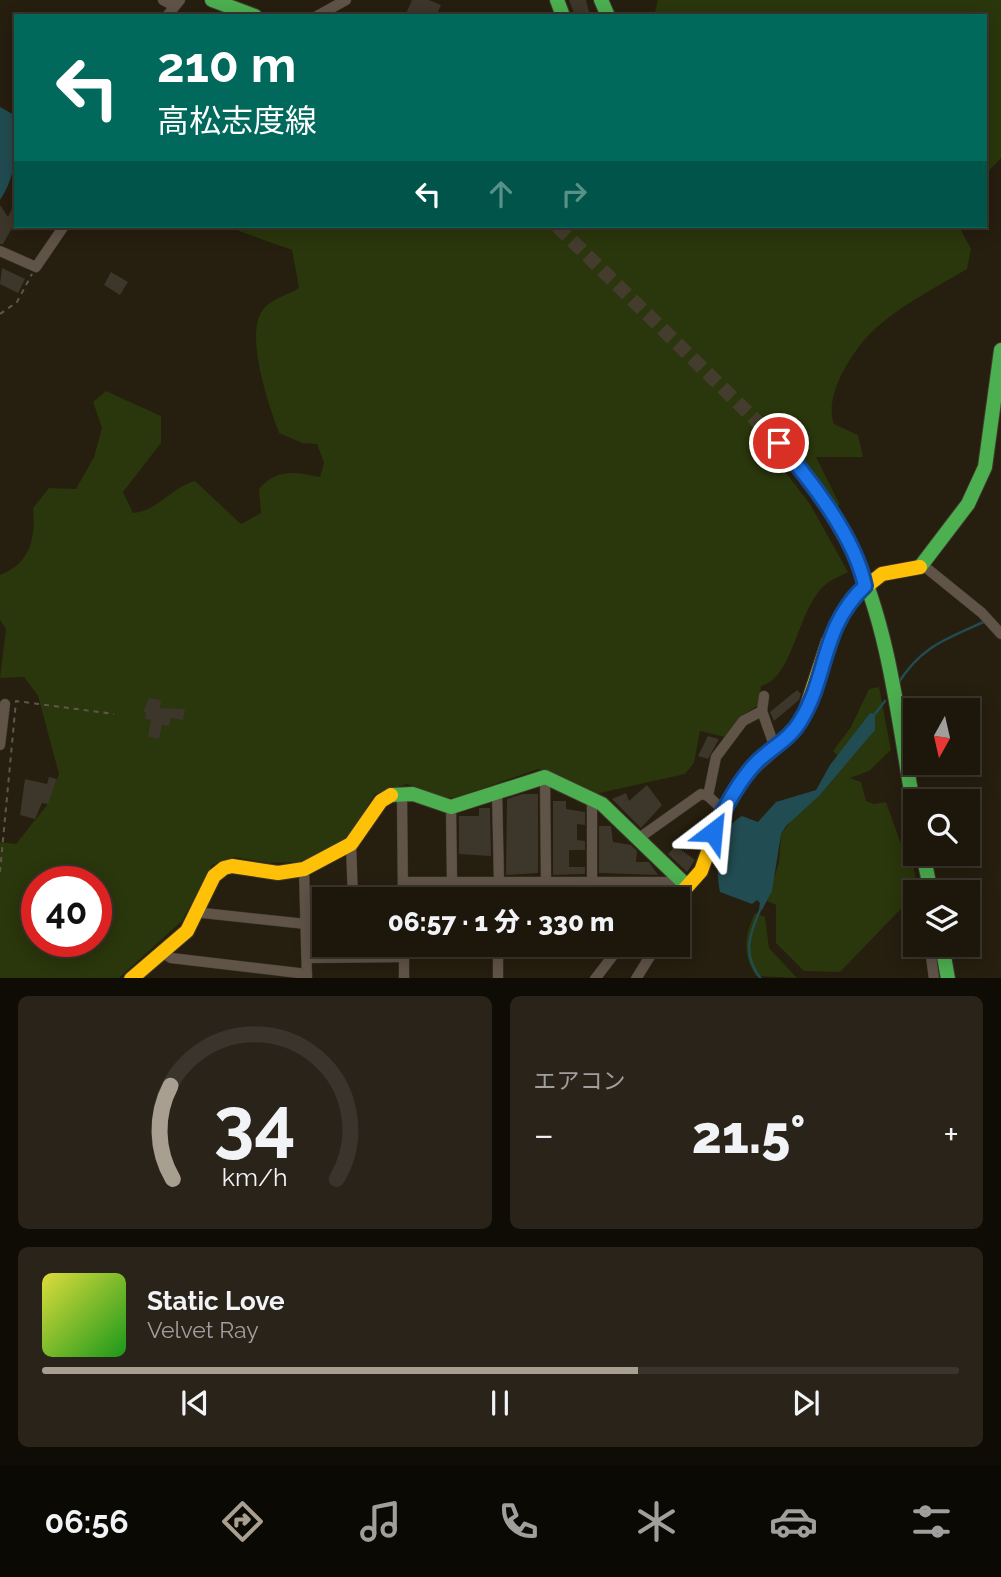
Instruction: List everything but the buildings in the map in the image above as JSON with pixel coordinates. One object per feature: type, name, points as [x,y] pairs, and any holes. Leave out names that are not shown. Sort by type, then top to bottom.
[{"type":"street","points":[[163,0],[177,3]]},
{"type":"street","points":[[212,0],[250,14]]},
{"type":"street","points":[[321,14],[346,0]]},
{"type":"street","points":[[0,251],[36,267],[63,228]]},
{"type":"street","points":[[403,882],[683,882],[701,871],[723,810],[748,772],[793,732],[803,718],[828,642],[852,598],[882,574],[924,566],[968,505],[985,467],[1001,350]]},
{"type":"street","points":[[779,443],[821,499],[861,569],[885,659],[910,789]]},
{"type":"street","points":[[924,566],[982,612],[1001,634]]},
{"type":"street","points":[[764,696],[762,711],[775,748]]},
{"type":"street","points":[[0,745],[5,704]]},
{"type":"street","points":[[708,796],[716,757],[743,722],[762,711]]},
{"type":"street","points":[[131,978],[187,931],[214,876],[224,868],[232,866],[278,873],[304,869],[351,845],[381,801],[391,795],[412,794],[451,807],[497,790],[545,777],[602,804],[683,882]]},
{"type":"street","points":[[545,777],[546,882]]},
{"type":"street","points":[[497,790],[499,882]]},
{"type":"street","points":[[402,794],[403,887]]},
{"type":"street","points":[[639,838],[694,797],[708,796],[723,810]]},
{"type":"street","points":[[587,887],[592,801]]},
{"type":"street","points":[[451,807],[452,882]]},
{"type":"street","points":[[351,845],[353,887]]},
{"type":"street","points":[[163,953],[171,958],[307,976],[304,869]]},
{"type":"street","points":[[681,887],[683,882]]},
{"type":"street","points":[[197,910],[203,913],[306,924]]},
{"type":"street","points":[[307,958],[404,957],[404,978]]},
{"type":"street","points":[[498,957],[498,978]]},
{"type":"street","points":[[595,978],[612,957]]},
{"type":"street","points":[[636,978],[649,957]]},
{"type":"street","points":[[931,957],[934,978]]},
{"type":"street","points":[[944,957],[948,978]]},
{"type":"path","points":[[0,314],[17,302],[36,267]]},
{"type":"path","points":[[0,873],[16,701],[114,714]]},
{"type":"green space","points":[[658,0],[1001,0],[1001,158],[987,173],[987,14],[654,14]]},
{"type":"green space","points":[[239,228],[960,228],[971,249],[967,269],[885,320],[858,348],[842,373],[833,400],[834,424],[858,435],[863,457],[816,457],[840,505],[831,506],[779,440],[769,451],[810,504],[848,572],[826,584],[815,597],[781,671],[772,681],[761,686],[759,705],[746,713],[725,737],[700,731],[694,763],[685,774],[591,795],[556,774],[538,769],[455,798],[440,797],[407,784],[375,794],[351,833],[336,848],[301,862],[268,863],[235,857],[212,865],[182,921],[119,978],[0,978],[0,842],[16,844],[47,805],[59,774],[38,696],[24,677],[0,678],[6,629],[0,620],[0,575],[18,564],[29,549],[33,530],[33,508],[49,488],[76,489],[94,457],[102,428],[93,402],[106,391],[161,416],[161,443],[123,492],[133,513],[150,508],[195,481],[241,524],[261,513],[259,489],[266,482],[287,473],[320,477],[324,463],[317,444],[302,443],[279,433],[264,387],[257,350],[256,333],[265,307],[299,288],[292,250],[239,231]]},
{"type":"green space","points":[[879,687],[891,750],[869,771],[850,778],[861,782],[866,801],[874,804],[886,802],[903,844],[903,866],[913,866],[916,880],[903,880],[903,907],[840,972],[804,971],[776,943],[776,905],[767,901],[779,862],[781,834],[797,813],[820,795],[869,737],[870,713],[838,756],[833,751],[851,727],[869,689]]},
{"type":"green space","points":[[755,913],[765,917],[769,948],[797,978],[756,976],[748,960],[746,945]]},
{"type":"water","points":[[0,107],[14,115],[14,163],[10,180],[0,200]]},
{"type":"water","points":[[870,713],[875,714],[875,730],[820,795],[786,826],[781,834],[772,891],[762,910],[759,909],[760,903],[757,900],[752,904],[720,892],[718,861],[727,830],[742,816],[758,822],[776,802],[816,790],[830,765]]},
{"type":"waterway","points":[[897,685],[925,652],[986,621]]},
{"type":"waterway","points":[[875,714],[885,701]]},
{"type":"waterway","points":[[760,910],[750,936],[749,953],[760,978]]},
{"type":"tunnel","points":[[559,228],[779,443]]},
{"type":"traffic: fast","points":[[212,0],[250,14]]},
{"type":"traffic: fast","points":[[557,0],[562,14]]},
{"type":"traffic: fast","points":[[601,0],[607,14]]},
{"type":"traffic: fast","points":[[920,567],[968,504],[985,467],[1001,350]]},
{"type":"traffic: fast","points":[[779,443],[839,524],[867,584],[885,649],[911,789]]},
{"type":"traffic: fast","points":[[391,795],[413,794],[451,807],[545,777],[602,804],[687,886]]},
{"type":"traffic: fast","points":[[926,866],[928,880]]},
{"type":"traffic: fast","points":[[944,957],[948,978]]},
{"type":"traffic: slow","points":[[687,887],[701,871],[723,810],[748,772],[793,732],[803,718],[828,642],[852,598],[882,574],[920,567]]},
{"type":"traffic: slow","points":[[132,978],[187,931],[214,876],[224,868],[232,866],[278,873],[304,869],[351,844],[381,801],[391,795]]},
{"type":"route","points":[[713,832],[723,810],[737,793],[748,772],[793,732],[803,718],[828,642],[852,598],[865,586],[861,569],[844,537],[821,499],[779,443]]}]
